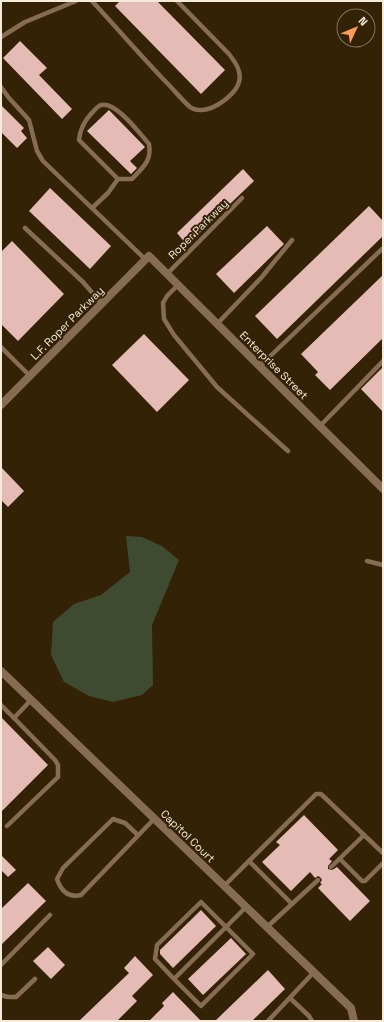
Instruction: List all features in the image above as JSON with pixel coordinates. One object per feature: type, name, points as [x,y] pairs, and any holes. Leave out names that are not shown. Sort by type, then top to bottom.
[{"type":"street","name":"Enterprise Street","points":[[148,258],[167,274],[383,489]]},
{"type":"street","name":"L.F. Roper Parkway","points":[[1,405],[148,258]]},
{"type":"street","name":"Capitol Court","points":[[1,671],[351,1008],[354,1021]]},
{"type":"lane","points":[[1,36],[25,22],[76,1]]},
{"type":"lane","points":[[92,1],[153,69],[191,107],[200,111],[212,108],[231,94],[236,88],[239,82],[239,71],[236,63],[229,54],[177,1]]},
{"type":"lane","points":[[1,87],[29,120],[37,150],[44,161],[92,208],[148,258]]},
{"type":"lane","points":[[99,106],[111,106],[118,110],[149,144],[149,160],[132,179],[118,179],[80,140],[82,127],[99,106]]},
{"type":"lane","points":[[92,208],[108,193],[118,179]]},
{"type":"lane","name":"Roper Parkway","points":[[167,274],[242,198]]},
{"type":"lane","points":[[25,228],[83,282],[102,304]]},
{"type":"lane","points":[[217,324],[261,278],[292,240]]},
{"type":"lane","points":[[260,366],[383,248]]},
{"type":"lane","points":[[178,285],[167,296],[163,303],[164,319],[174,335],[217,387],[288,451]]},
{"type":"lane","points":[[1,347],[30,376]]},
{"type":"lane","points":[[320,426],[383,361]]},
{"type":"lane","points":[[367,561],[383,565]]},
{"type":"lane","points":[[14,718],[32,700]]},
{"type":"lane","points":[[1,705],[55,760],[58,765],[58,777],[7,826]]},
{"type":"lane","points":[[224,886],[316,794],[321,794],[383,853]]},
{"type":"lane","points":[[138,835],[126,823],[113,819],[63,868],[57,879],[59,884],[67,894],[74,896],[81,895],[154,819]]},
{"type":"lane","points":[[331,867],[364,835]]},
{"type":"lane","points":[[340,859],[362,881],[365,881],[383,863]]},
{"type":"lane","points":[[249,861],[292,904]]},
{"type":"lane","points":[[267,927],[318,880]]},
{"type":"lane","points":[[201,902],[253,954],[201,1006],[174,979],[155,959],[157,945],[201,902]]},
{"type":"lane","points":[[174,979],[246,906]]},
{"type":"lane","points":[[1,965],[50,915]]},
{"type":"lane","points":[[268,1021],[314,972]]},
{"type":"lane","points":[[1,994],[8,997],[16,997],[35,979]]},
{"type":"lane","points":[[290,998],[310,1016],[312,1021]]},
{"type":"green space","points":[[126,536],[142,537],[162,546],[179,560],[152,625],[153,685],[142,695],[113,702],[89,696],[64,682],[51,655],[53,622],[74,604],[101,595],[130,572]]},
{"type":"building","points":[[120,1],[157,1],[225,70],[201,94],[115,6]]},
{"type":"building","points":[[20,41],[47,68],[39,75],[72,109],[62,119],[3,58]]},
{"type":"building","points":[[1,105],[24,128],[21,131],[27,138],[17,148],[1,132]]},
{"type":"building","points":[[109,110],[145,147],[130,161],[137,168],[131,174],[87,131]]},
{"type":"building","points":[[243,169],[254,181],[187,245],[177,233]]},
{"type":"building","points":[[50,188],[111,246],[90,269],[29,211]]},
{"type":"building","points":[[369,206],[383,221],[383,236],[277,339],[255,316]]},
{"type":"building","points":[[267,226],[284,244],[234,293],[216,274]]},
{"type":"building","points":[[12,241],[64,294],[18,341],[1,324],[1,252]]},
{"type":"building","points":[[383,275],[383,338],[330,390],[315,375],[318,372],[301,354]]},
{"type":"building","points":[[144,334],[189,380],[157,412],[112,365]]},
{"type":"building","points":[[383,367],[383,412],[361,389]]},
{"type":"building","points":[[1,467],[24,491],[8,507],[1,500]]},
{"type":"building","points":[[1,717],[48,765],[1,812]]},
{"type":"building","points":[[304,815],[338,850],[329,859],[332,861],[328,866],[328,869],[332,870],[337,867],[370,901],[350,921],[318,888],[322,884],[320,883],[322,880],[320,877],[318,876],[315,878],[310,872],[291,891],[262,862],[280,845],[276,842]]},
{"type":"building","points":[[1,855],[16,870],[8,877],[1,870]]},
{"type":"building","points":[[28,883],[46,901],[1,945],[1,909]]},
{"type":"building","points":[[201,910],[216,926],[173,968],[160,954],[160,950]]},
{"type":"building","points":[[231,938],[246,954],[203,995],[188,979]]},
{"type":"building","points":[[48,947],[65,965],[51,979],[33,961]]},
{"type":"building","points":[[135,956],[153,975],[132,996],[137,1001],[117,1021],[79,1021],[129,973],[124,968]]},
{"type":"building","points":[[268,970],[285,989],[252,1021],[215,1021]]},
{"type":"building","points":[[173,992],[201,1021],[149,1021],[164,1006],[162,1003]]}]
